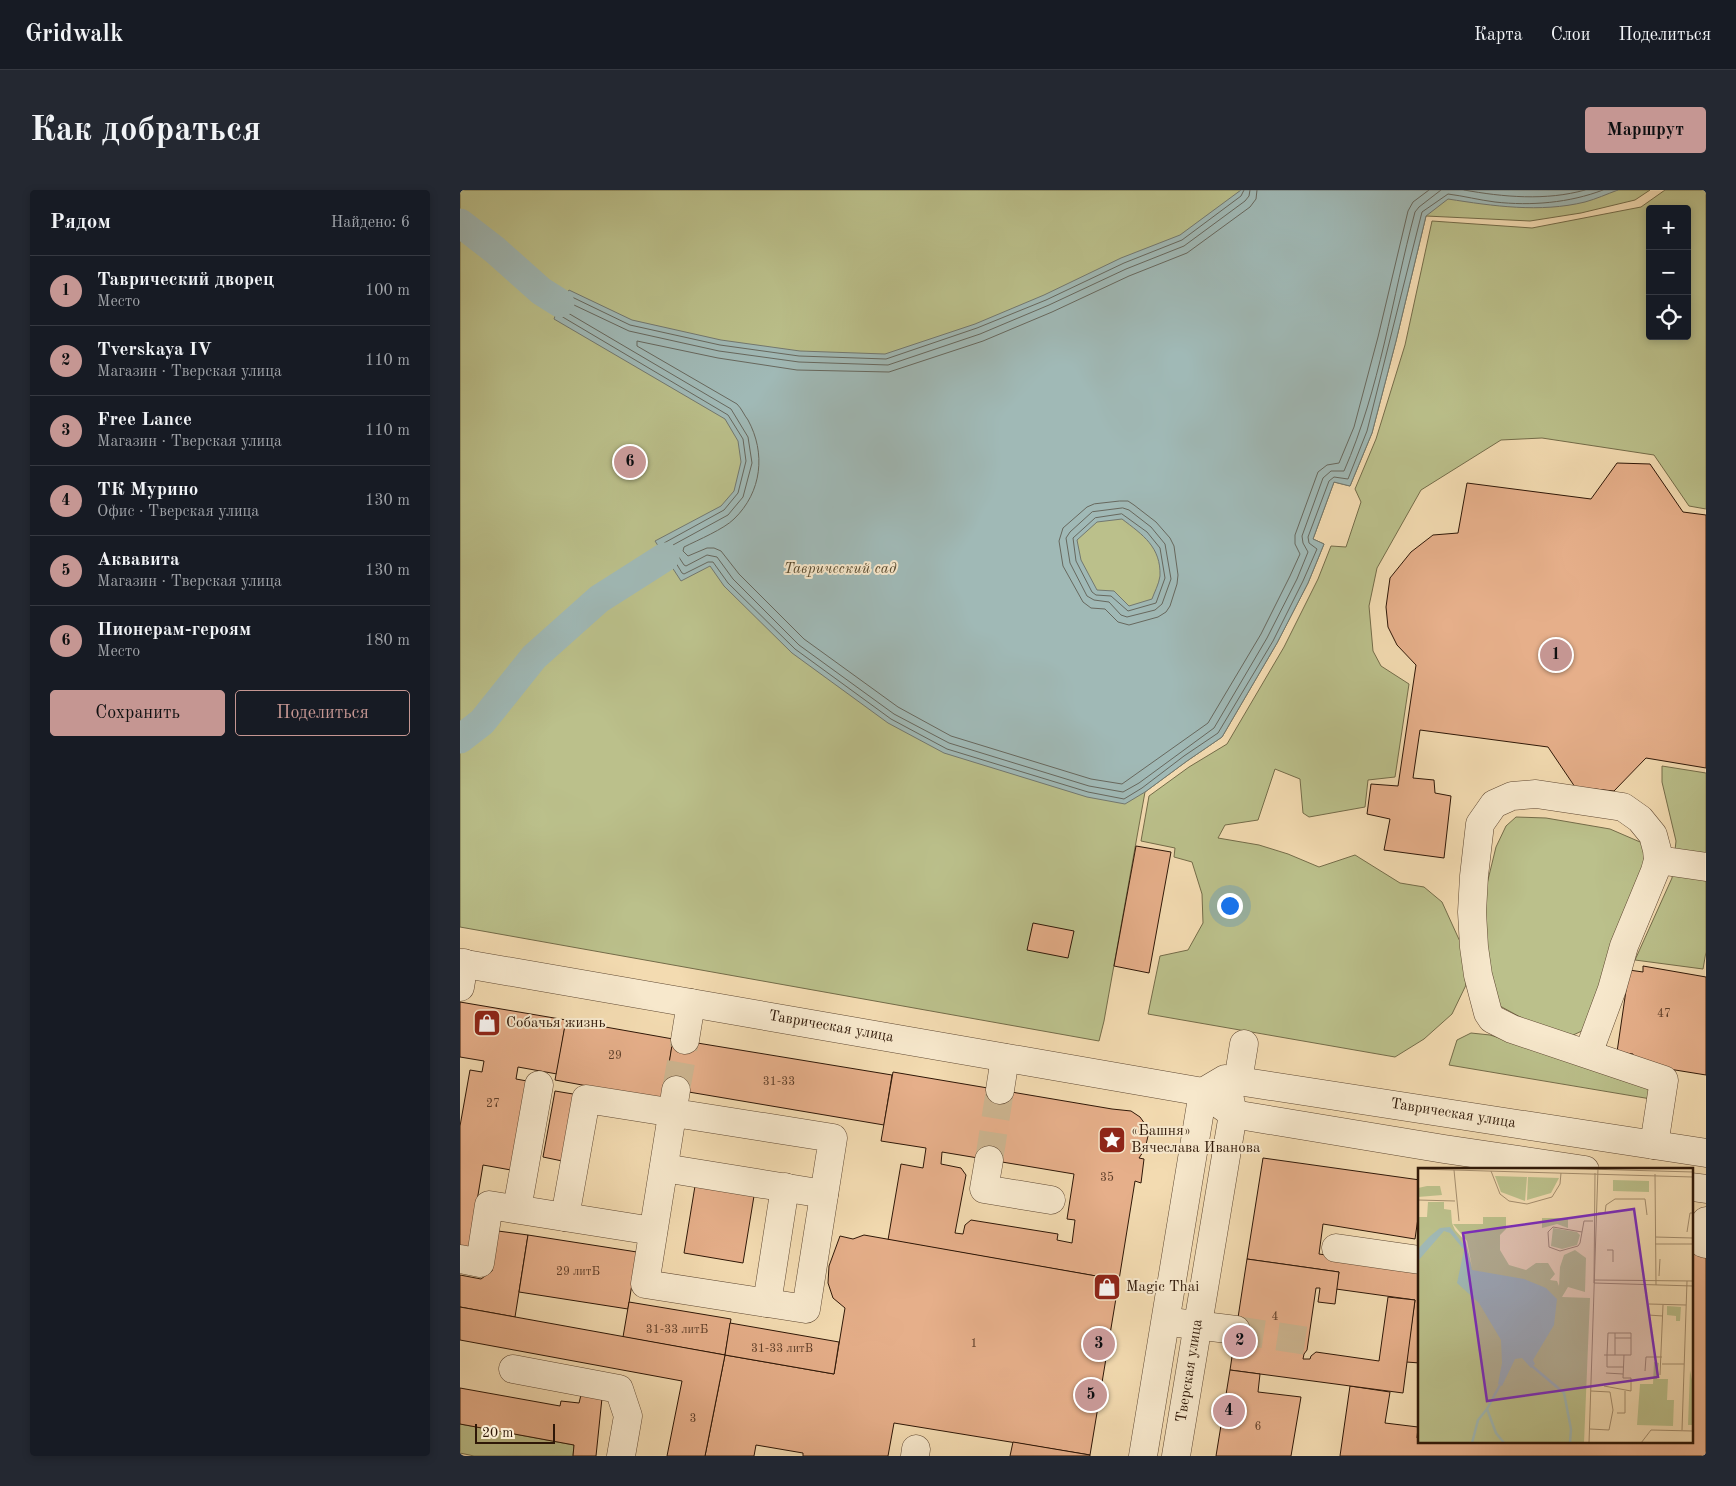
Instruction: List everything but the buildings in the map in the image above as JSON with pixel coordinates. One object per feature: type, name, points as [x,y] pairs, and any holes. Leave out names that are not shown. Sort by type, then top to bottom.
[{"type":"street","points":[[1588,1054],[1612,989],[1624,946],[1655,871],[1658,850],[1653,835],[1640,818],[1623,807],[1536,794],[1512,796],[1494,804],[1480,824],[1474,876],[1472,912],[1475,956],[1488,1013],[1492,1019],[1512,1029],[1664,1080],[1654,1145]]},
{"type":"street","points":[[1658,860],[1706,866]]},
{"type":"street","name":"Таврическая улица","points":[[461,971],[691,1003],[1005,1058],[1222,1084],[1706,1153]]},
{"type":"street","points":[[685,1040],[691,1003]]},
{"type":"street","points":[[1176,1450],[1145,1448],[1165,1321],[1222,1084],[1244,1044]]},
{"type":"street","points":[[1000,1090],[1005,1058]]},
{"type":"street","name":"Таврическая улица","points":[[1222,1084],[1233,1114],[1443,1159],[1553,1167]]},
{"type":"street","points":[[517,1209],[539,1085]]},
{"type":"street","points":[[565,1217],[586,1099],[674,1101],[833,1138],[806,1309],[645,1284],[674,1101]]},
{"type":"street","name":"Тверская улица","points":[[1176,1450],[1233,1114]]},
{"type":"street","points":[[989,1160],[984,1189],[1051,1200]]},
{"type":"street","points":[[664,1168],[824,1194]]},
{"type":"street","points":[[767,1303],[785,1187]]},
{"type":"street","points":[[460,1260],[480,1263],[489,1205],[653,1231]]},
{"type":"street","points":[[1706,1221],[1703,1243],[1706,1244]]},
{"type":"street","points":[[1336,1248],[1418,1260]]},
{"type":"street","points":[[1165,1321],[1236,1330]]},
{"type":"street","points":[[513,1369],[619,1389],[628,1416],[621,1456]]},
{"type":"green space","name":"Таврический сад","points":[[460,190],[1650,190],[1635,200],[1581,213],[1530,221],[1426,216],[1372,433],[1350,486],[1334,482],[1313,539],[1324,544],[1308,583],[1277,643],[1222,737],[1145,792],[1099,1041],[460,927]]},
{"type":"green space","points":[[1665,190],[1706,190],[1706,509],[1689,506],[1654,455],[1542,438],[1501,440],[1421,490],[1377,568],[1369,606],[1373,651],[1381,666],[1409,684],[1395,777],[1368,780],[1365,807],[1309,817],[1303,813],[1300,779],[1275,769],[1258,820],[1225,825],[1218,838],[1259,845],[1288,854],[1319,867],[1355,855],[1400,883],[1424,887],[1442,902],[1462,946],[1466,985],[1452,1014],[1424,1039],[1395,1057],[1148,1014],[1160,956],[1188,950],[1203,923],[1202,894],[1192,862],[1174,857],[1175,848],[1141,841],[1149,796],[1189,767],[1227,744],[1284,647],[1318,579],[1331,546],[1346,547],[1361,502],[1355,489],[1376,439],[1405,345],[1432,221],[1532,228],[1641,207]]},
{"type":"green space","points":[[1662,766],[1706,773],[1706,952],[1703,969],[1635,960],[1672,878],[1676,841],[1662,782]]},
{"type":"green space","points":[[1516,817],[1546,818],[1610,829],[1647,845],[1651,865],[1584,1030],[1571,1036],[1533,1024],[1500,1006],[1487,973],[1485,932],[1486,888],[1496,847],[1506,826]]},
{"type":"green space","points":[[1471,1033],[1490,1035],[1646,1083],[1651,1099],[1449,1065],[1457,1040]]},
{"type":"green space","points":[[460,1424],[574,1445],[573,1456],[474,1456],[460,1453]]},
{"type":"water","points":[[1241,190],[1618,190],[1585,202],[1534,208],[1499,206],[1448,199],[1426,216],[1372,433],[1350,486],[1334,482],[1313,539],[1324,544],[1308,583],[1277,643],[1222,737],[1125,804],[1087,797],[944,753],[888,723],[792,653],[724,586],[710,566],[681,581],[655,541],[721,506],[734,491],[741,462],[738,441],[725,419],[554,319],[560,303],[569,290],[632,320],[721,340],[800,351],[885,354],[975,324],[1044,295],[1121,258],[1180,235]],"holes":[[[1122,519],[1144,536],[1154,549],[1160,566],[1158,585],[1152,599],[1129,606],[1114,591],[1097,590],[1081,560],[1077,540],[1097,522]]]},
{"type":"waterway","points":[[460,223],[495,250],[541,291],[560,303]]},
{"type":"waterway","points":[[460,739],[482,722],[534,657],[599,599],[665,557]]},
{"type":"tunnel","points":[[676,1090],[685,1040]]},
{"type":"tunnel","points":[[989,1160],[1000,1090]]},
{"type":"tunnel","points":[[1236,1330],[1308,1341]]},
{"type":"place","name":"Пионерам-героям","points":[[630,462]]},
{"type":"place","name":"Таврический дворец","points":[[1556,655]]},
{"type":"place","name":"Собачья жизнь","points":[[487,1023]]},
{"type":"place","name":"«Башня» Вячеслава Иванова","points":[[1112,1140]]},
{"type":"place","name":"Magic Thai","points":[[1107,1287]]},
{"type":"place","name":"Tverskaya IV","points":[[1240,1341]]},
{"type":"place","name":"Free Lance","points":[[1099,1344]]},
{"type":"place","name":"Аквавита","points":[[1091,1395]]},
{"type":"place","name":"ТК Мурино","points":[[1229,1411]]}]
